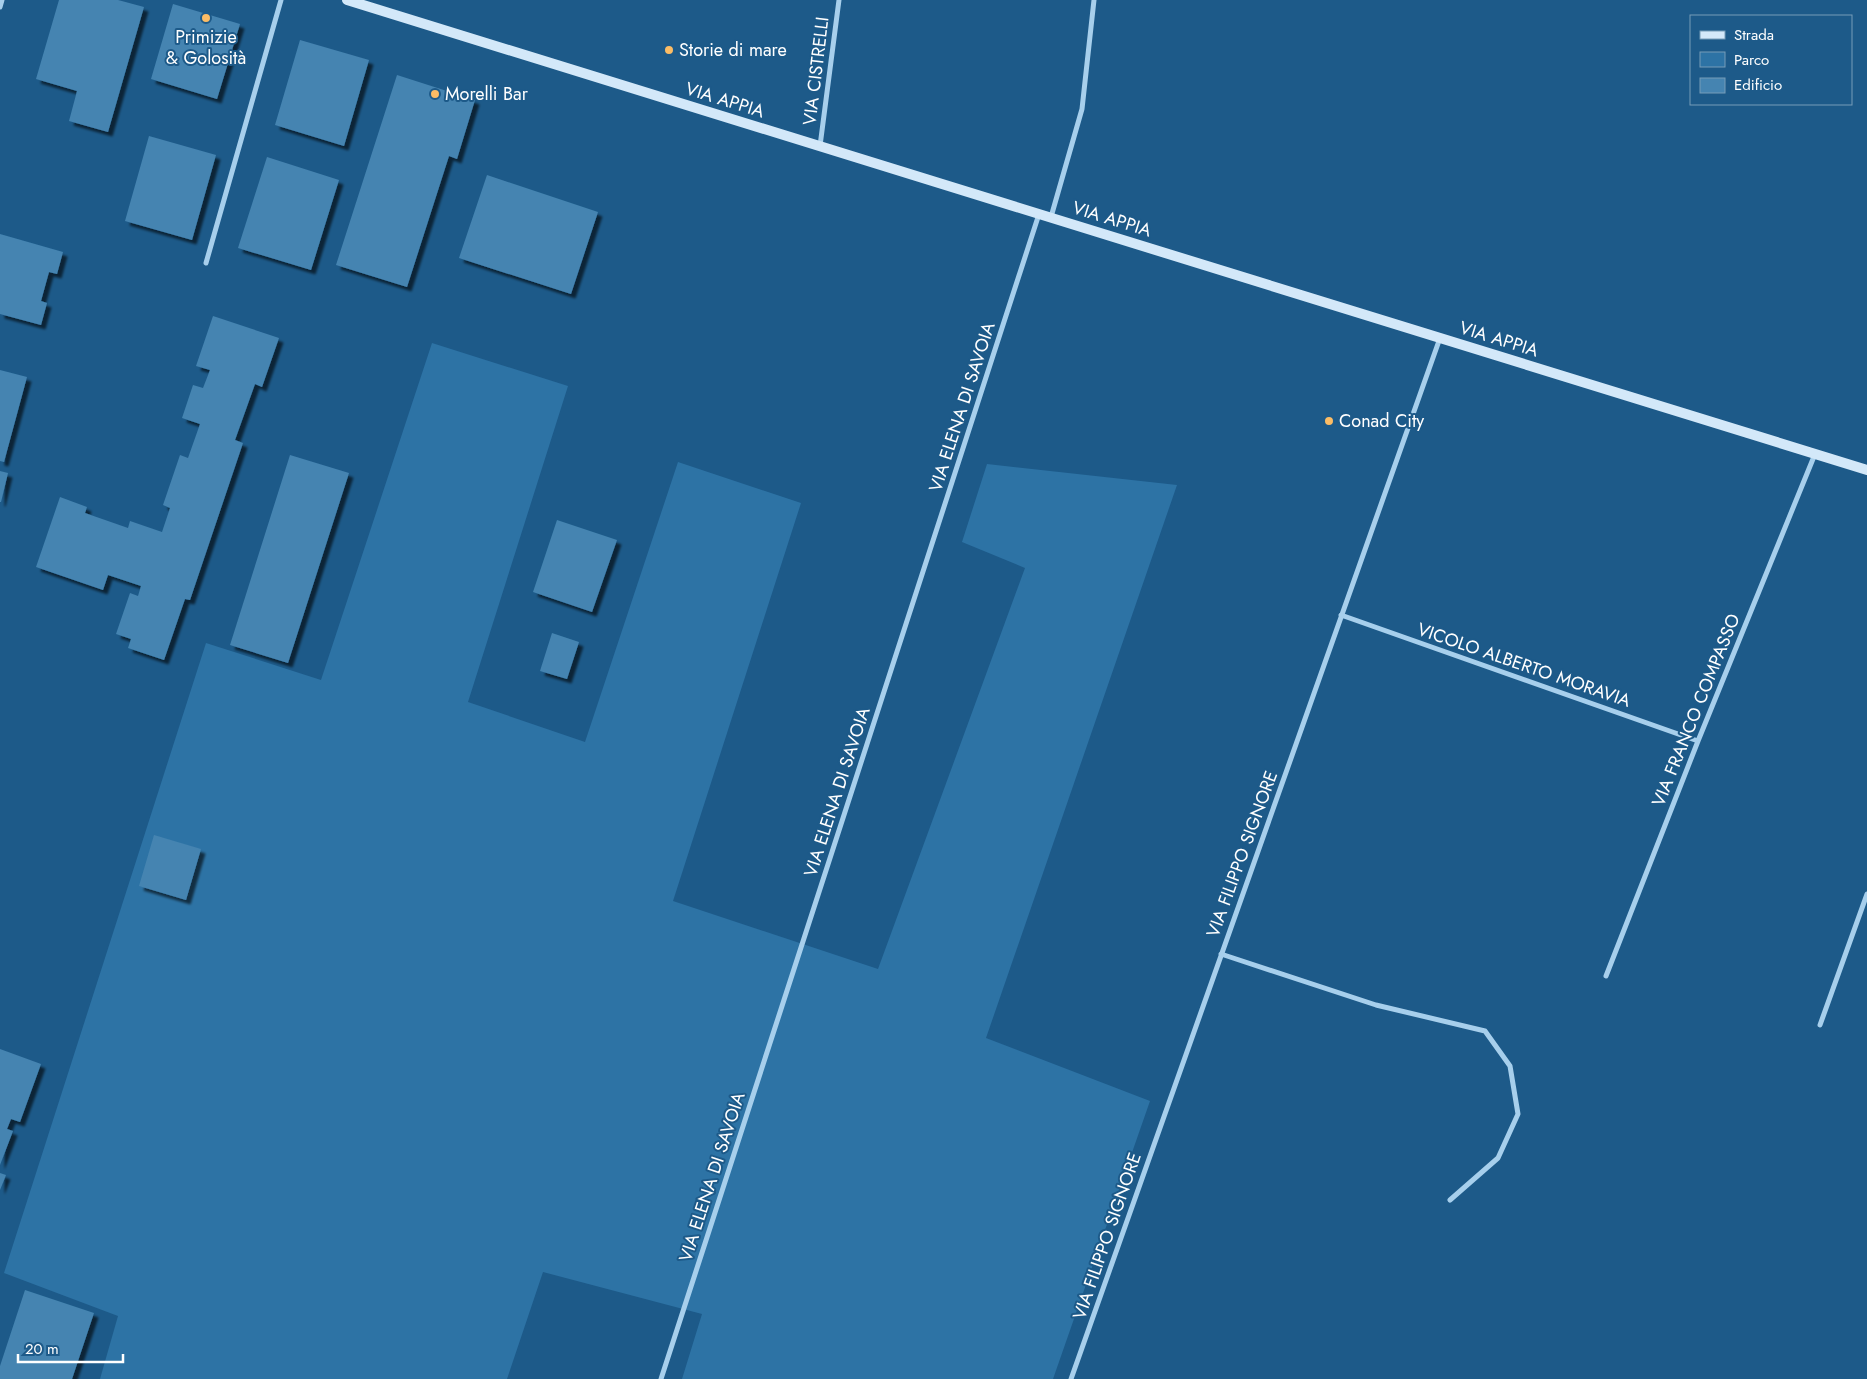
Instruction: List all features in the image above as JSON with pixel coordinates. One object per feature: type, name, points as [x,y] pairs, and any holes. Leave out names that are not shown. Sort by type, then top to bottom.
[{"type":"main road","name":"VIA APPIA","points":[[347,0],[360,2],[1867,470]]},
{"type":"street","points":[[0,7],[2,0]]},
{"type":"street","points":[[206,263],[281,0]]},
{"type":"street","name":"VIA CISTRELLI","points":[[820,146],[839,0]]},
{"type":"street","points":[[1051,217],[1082,109],[1094,0]]},
{"type":"street","name":"VIA ELENA DI SAVOIA","points":[[661,1379],[1040,214]]},
{"type":"street","name":"VIA FILIPPO SIGNORE","points":[[1071,1379],[1440,338]]},
{"type":"street","name":"VIA FRANCO COMPASSO","points":[[1606,976],[1698,740],[1815,454]]},
{"type":"street","name":"VICOLO ALBERTO MORAVIA","points":[[1341,616],[1698,740]]},
{"type":"street","points":[[1820,1025],[1867,894]]},
{"type":"street","points":[[1221,954],[1376,1005],[1485,1031],[1510,1066],[1518,1114],[1498,1158],[1450,1200]]},
{"type":"green space","points":[[432,343],[568,386],[468,702],[585,742],[678,462],[801,503],[673,901],[878,969],[1025,568],[962,542],[987,464],[1177,485],[986,1038],[1150,1101],[1053,1379],[682,1379],[702,1314],[543,1272],[507,1379],[100,1379],[118,1316],[4,1273],[206,643],[321,680]]},
{"type":"building","points":[[59,0],[118,0],[144,7],[108,132],[69,121],[77,91],[36,79]]},
{"type":"building","points":[[173,4],[240,24],[217,99],[151,79]]},
{"type":"building","points":[[300,40],[369,60],[344,146],[275,125]]},
{"type":"building","points":[[397,75],[475,100],[457,159],[449,156],[407,287],[336,265]]},
{"type":"building","points":[[149,136],[216,155],[192,240],[125,221]]},
{"type":"building","points":[[267,157],[339,180],[311,270],[238,248]]},
{"type":"building","points":[[487,175],[598,212],[571,294],[459,258]]},
{"type":"building","points":[[0,234],[63,252],[57,274],[49,272],[41,301],[47,303],[41,325],[0,314]]},
{"type":"building","points":[[213,316],[279,338],[262,387],[255,384],[235,440],[243,443],[190,600],[185,599],[164,660],[128,648],[131,639],[116,634],[130,593],[138,596],[141,586],[108,575],[103,590],[36,567],[60,497],[87,507],[85,513],[128,528],[130,521],[162,532],[170,508],[163,505],[180,455],[188,458],[200,424],[182,418],[193,385],[203,388],[210,370],[196,366]]},
{"type":"building","points":[[0,370],[27,377],[4,462],[0,461]]},
{"type":"building","points":[[290,455],[349,473],[288,663],[230,645]]},
{"type":"building","points":[[0,471],[8,473],[1,502],[0,502]]},
{"type":"building","points":[[557,520],[617,540],[592,612],[533,592]]},
{"type":"building","points":[[552,633],[579,642],[567,679],[540,671]]},
{"type":"building","points":[[154,835],[201,849],[186,900],[139,886]]},
{"type":"building","points":[[0,1049],[41,1064],[20,1122],[11,1119],[7,1129],[13,1131],[0,1165]]},
{"type":"building","points":[[0,1173],[6,1175],[0,1190]]},
{"type":"building","points":[[25,1290],[94,1313],[72,1379],[0,1379],[0,1366]]},
{"type":"place","name":"Primizie & Golosità","points":[[206,18]]},
{"type":"place","name":"Storie di mare","points":[[669,50]]},
{"type":"place","name":"Morelli Bar","points":[[435,94]]},
{"type":"place","name":"Conad City","points":[[1329,421]]}]
